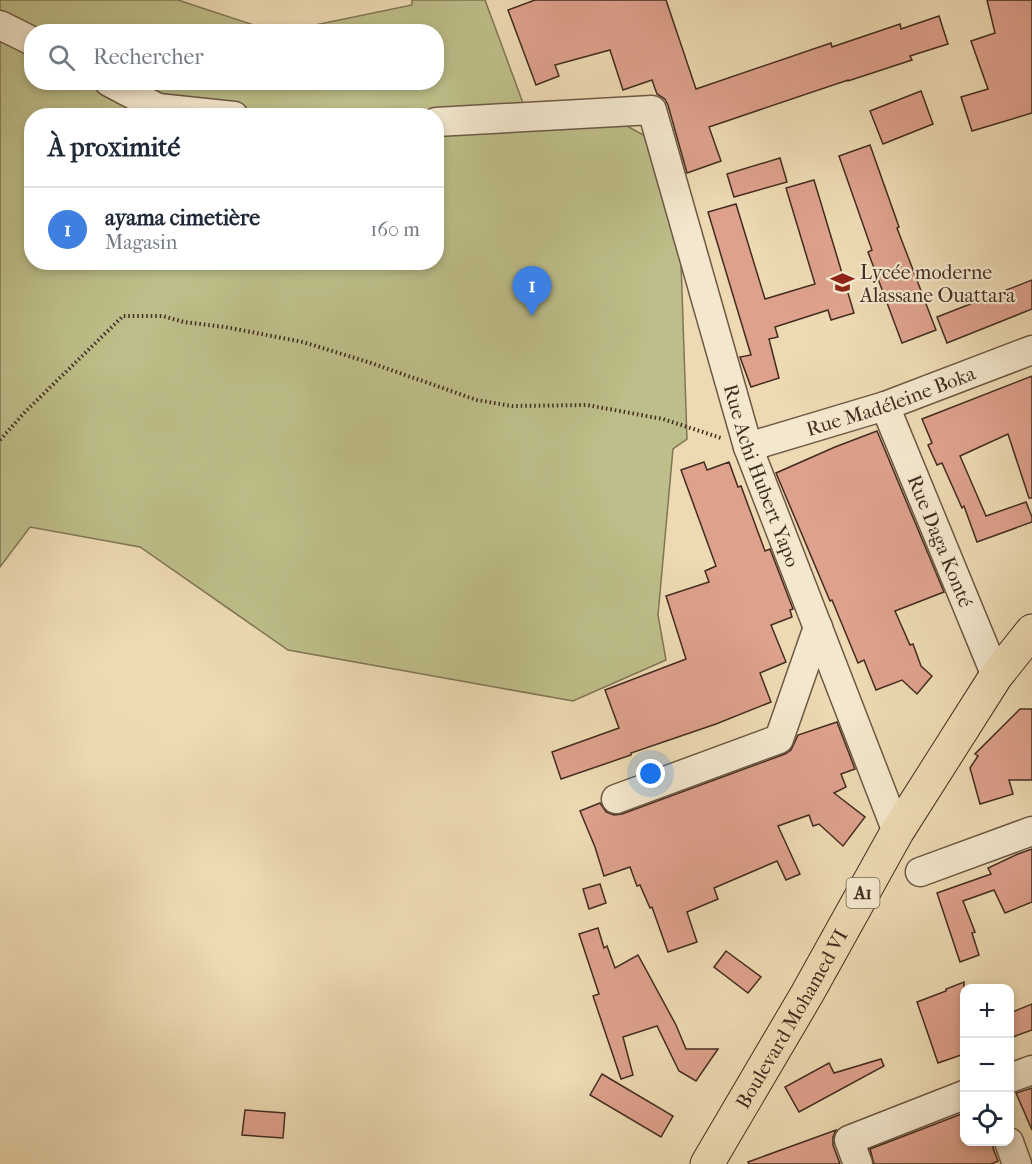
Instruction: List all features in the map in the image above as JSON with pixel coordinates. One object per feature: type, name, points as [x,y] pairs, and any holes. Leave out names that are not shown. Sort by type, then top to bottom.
[{"type":"main road","name":"Boulevard Mohamed VI","points":[[706,1164],[807,994],[897,832],[996,676],[1032,631]]},
{"type":"street","points":[[0,25],[24,37]]},
{"type":"street","points":[[124,90],[158,108]]},
{"type":"street","name":"Rue Achi Hubert Yapo","points":[[444,122],[652,110],[748,447],[897,832]]},
{"type":"street","name":"Rue Madéleine Boka","points":[[748,447],[885,406],[1032,350]]},
{"type":"street","name":"Rue Daga Konté","points":[[885,406],[996,676]]},
{"type":"street","points":[[616,799],[779,739],[818,627]]},
{"type":"street","points":[[920,872],[1032,831]]},
{"type":"street","points":[[1014,1077],[1032,1070]]},
{"type":"street","points":[[858,1164],[849,1140],[960,1097]]},
{"type":"street","points":[[1010,1146],[1017,1164]]},
{"type":"path","points":[[0,440],[25,412],[123,316],[163,316],[184,322],[225,327],[303,342],[477,400],[512,406],[587,405],[663,419],[748,447]]},
{"type":"green space","points":[[0,0],[178,0],[251,24],[24,24],[24,90],[444,90],[444,24],[320,24],[412,5],[412,0],[485,0],[530,122],[627,126],[649,138],[680,232],[687,439],[673,449],[658,615],[666,660],[573,701],[288,650],[140,547],[30,527],[0,567]]},
{"type":"building","points":[[535,0],[666,0],[696,89],[831,43],[832,47],[900,24],[901,29],[939,16],[948,44],[910,56],[912,60],[709,127],[721,161],[687,173],[665,99],[657,94],[652,80],[623,90],[610,50],[555,65],[559,76],[536,85],[508,10]]},
{"type":"building","points":[[987,0],[1032,0],[1032,113],[972,131],[961,97],[988,89],[971,41],[995,33]]},
{"type":"building","points":[[921,91],[933,124],[883,144],[870,111]]},
{"type":"building","points":[[870,145],[899,227],[897,228],[936,330],[902,343],[868,252],[872,250],[839,156]]},
{"type":"building","points":[[780,158],[787,182],[734,197],[727,174]]},
{"type":"building","points":[[814,180],[854,313],[831,320],[828,310],[775,327],[778,337],[769,339],[779,378],[751,387],[740,357],[751,355],[708,212],[736,204],[765,299],[815,284],[786,188]]},
{"type":"building","points":[[1032,280],[1032,309],[947,343],[937,317]]},
{"type":"building","points":[[1032,376],[1032,498],[1029,498],[1008,434],[960,456],[986,516],[1026,502],[1032,522],[977,542],[964,506],[962,508],[942,463],[937,465],[928,445],[932,443],[922,419]]},
{"type":"building","points":[[877,431],[944,592],[895,611],[910,645],[913,644],[921,666],[932,676],[917,694],[902,680],[876,690],[864,660],[858,663],[776,473]]},
{"type":"building","points":[[704,462],[707,470],[729,462],[738,487],[741,486],[765,551],[770,549],[793,609],[790,610],[792,617],[771,625],[786,662],[760,673],[771,702],[561,779],[552,752],[619,728],[605,690],[686,659],[666,596],[709,582],[705,571],[716,566],[681,470]]},
{"type":"building","points":[[1020,709],[1032,709],[1032,780],[1009,780],[1013,794],[980,804],[970,768],[978,756],[975,754]]},
{"type":"building","points":[[837,722],[855,769],[841,774],[846,787],[834,793],[865,817],[843,846],[819,824],[813,826],[809,815],[778,826],[800,874],[786,880],[777,861],[714,888],[718,899],[687,912],[697,942],[668,952],[652,907],[650,908],[640,885],[637,886],[630,867],[604,876],[580,811],[600,803],[606,812],[614,815],[622,814],[785,754],[791,750],[798,735]]},
{"type":"building","points":[[1032,849],[1032,902],[1005,913],[994,890],[963,901],[975,932],[972,933],[979,955],[960,962],[937,893],[991,874],[988,868]]},
{"type":"building","points":[[600,884],[606,903],[589,909],[583,889]]},
{"type":"building","points":[[598,928],[604,948],[607,946],[615,968],[638,955],[676,1025],[686,1049],[718,1049],[696,1081],[679,1071],[657,1026],[623,1037],[633,1075],[621,1079],[593,996],[599,994],[579,934]]},
{"type":"building","points":[[726,951],[761,977],[748,993],[714,967]]},
{"type":"building","points":[[964,982],[960,984],[960,1055],[938,1063],[917,1002],[946,991],[946,989]]},
{"type":"building","points":[[1032,1004],[1032,1030],[1014,1037],[1014,1011]]},
{"type":"building","points":[[881,1059],[884,1066],[799,1112],[785,1087],[829,1063],[834,1073]]},
{"type":"building","points":[[602,1074],[673,1116],[661,1137],[590,1095]]},
{"type":"building","points":[[1032,1088],[1032,1130],[1016,1093]]},
{"type":"building","points":[[245,1110],[285,1113],[283,1138],[242,1135]]},
{"type":"building","points":[[960,1115],[960,1146],[993,1146],[998,1161],[991,1164],[874,1164],[870,1149]]},
{"type":"building","points":[[836,1130],[833,1145],[840,1164],[749,1164],[748,1162]]},
{"type":"place","name":"Lycée moderne Alassane Ouattara","points":[[842,283]]},
{"type":"place","name":"ayama cimetière","points":[[532,316]]}]
